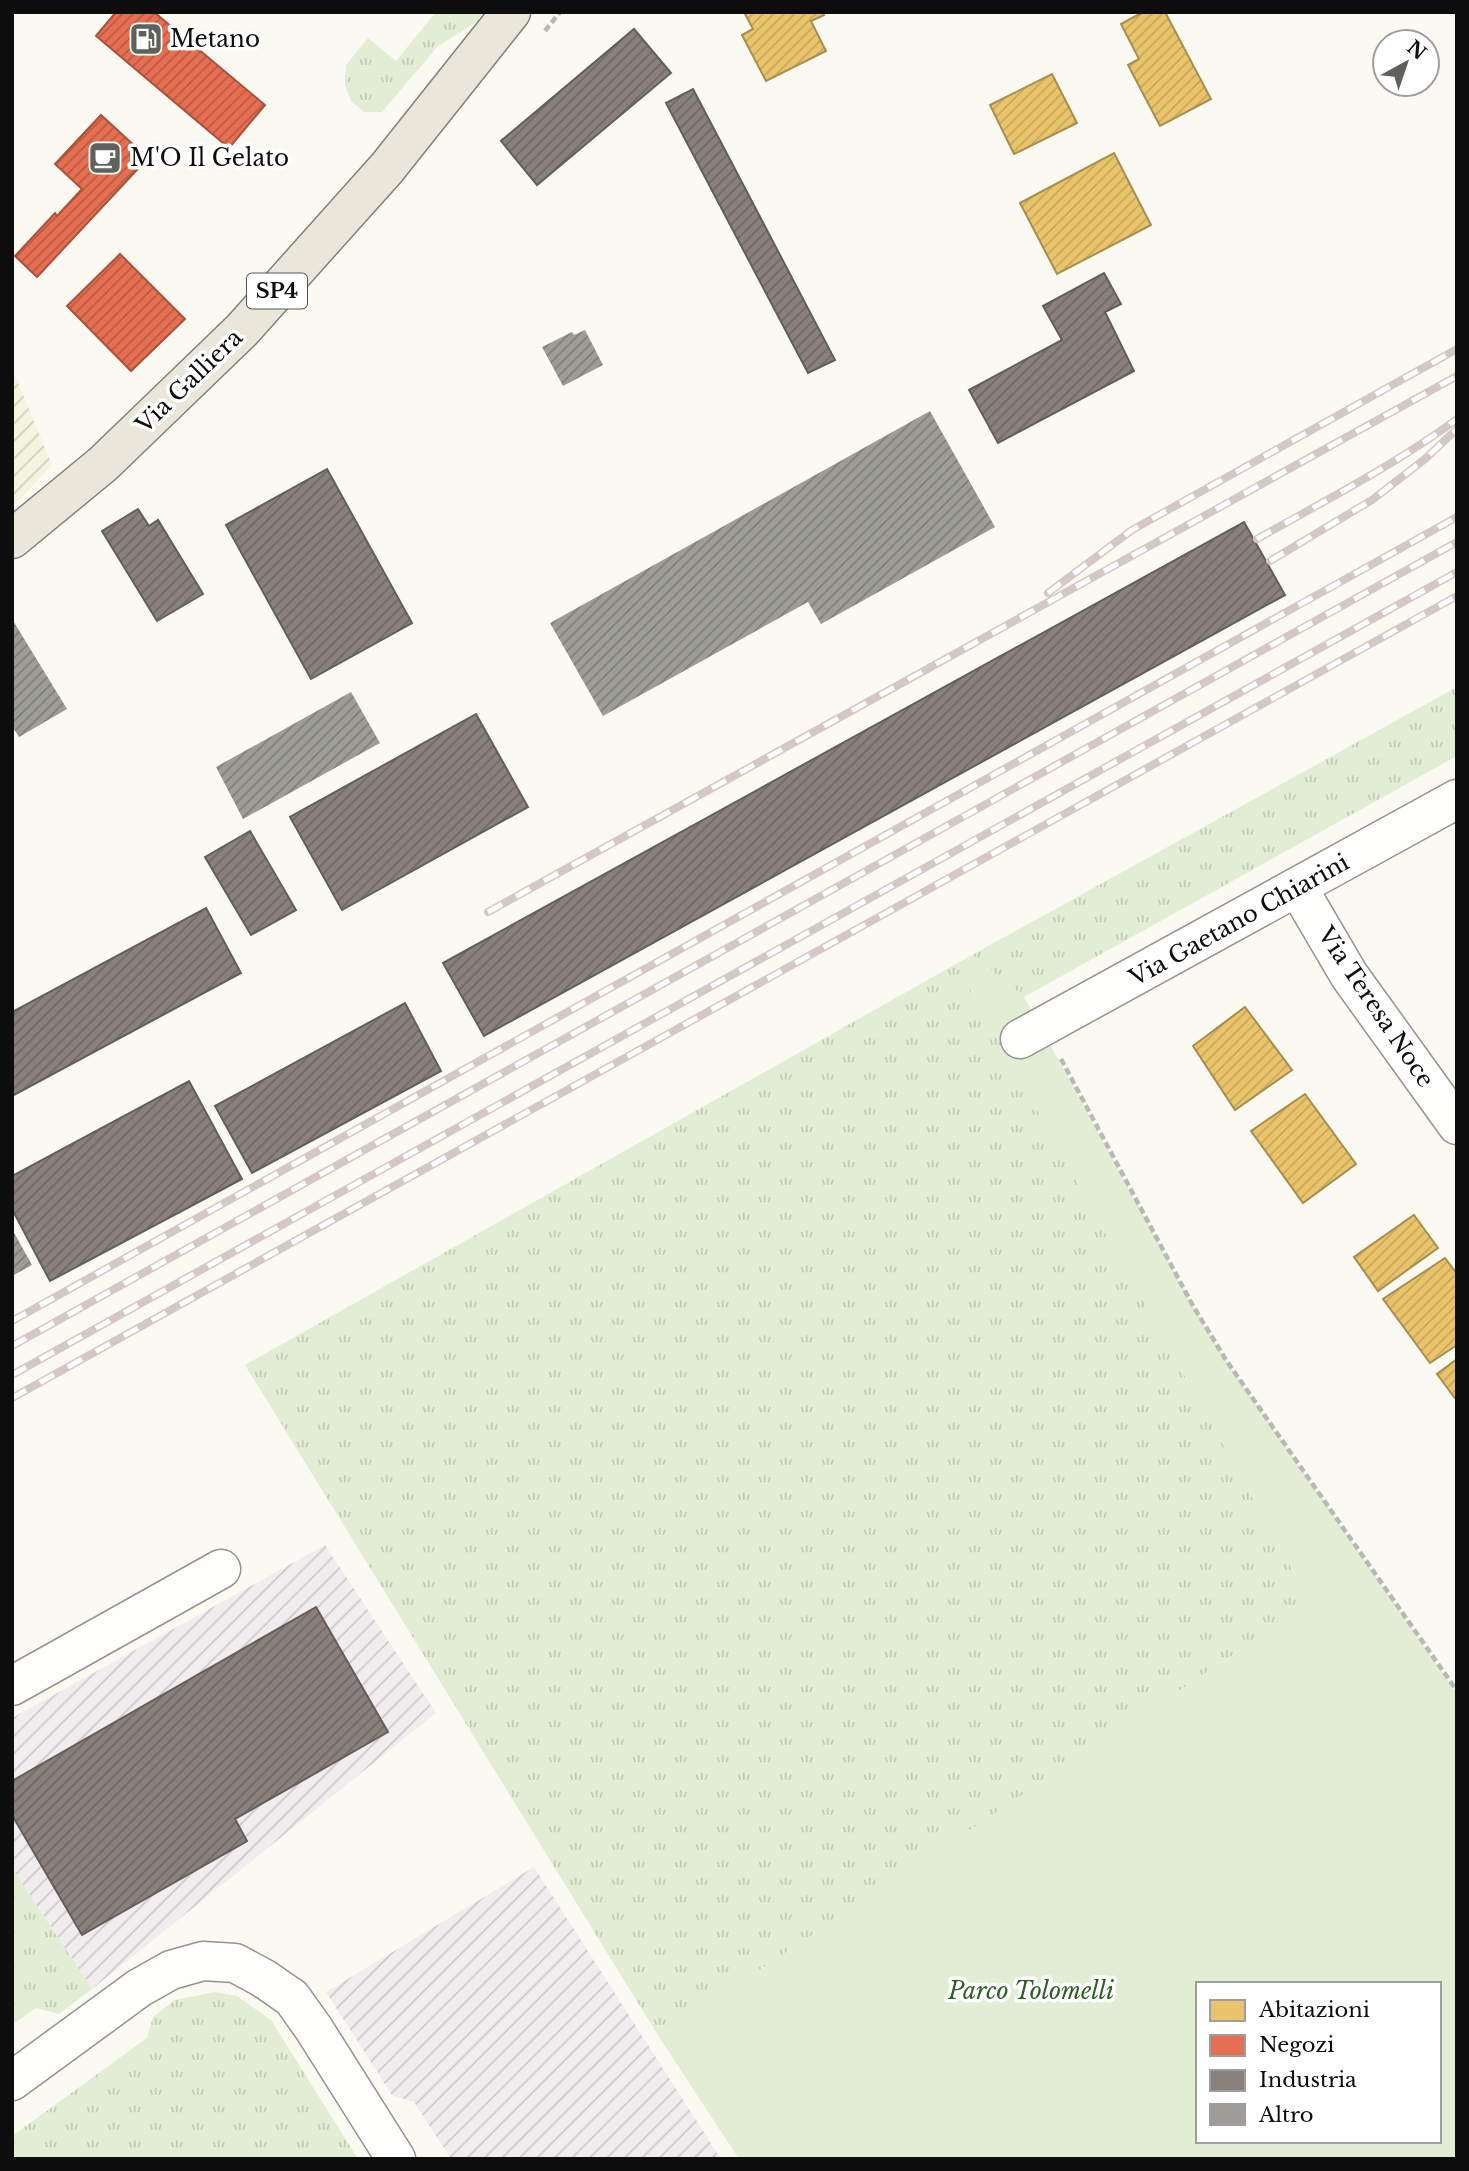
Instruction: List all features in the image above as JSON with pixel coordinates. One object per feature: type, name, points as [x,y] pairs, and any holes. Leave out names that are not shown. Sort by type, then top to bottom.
[{"type":"main road","name":"Via Galliera","points":[[12,539],[103,464],[242,330],[387,168],[511,12]]},
{"type":"street","name":"Via Gaetano Chiarini","points":[[1020,1039],[1457,800]]},
{"type":"street","name":"Via Teresa Noce","points":[[1298,888],[1349,975],[1457,1125]]},
{"type":"street","points":[[12,1686],[221,1569]]},
{"type":"street","points":[[12,2081],[139,1988],[171,1970],[203,1961],[234,1964],[263,1978],[292,1998],[396,2159]]},
{"type":"path","points":[[1057,1053],[1192,1304],[1226,1360],[1457,1691]]},
{"type":"shaded area","points":[[325,1545],[436,1713],[92,1989],[12,1868],[12,1718]]},
{"type":"shaded area","points":[[534,1867],[721,2159],[451,2159],[414,2102],[392,2095],[326,1992]]},
{"type":"green space","points":[[436,12],[483,12],[477,22],[438,46],[382,112],[364,112],[351,101],[345,85],[346,65],[368,38],[396,61]]},
{"type":"green space","points":[[12,368],[52,465],[12,508]]},
{"type":"green space","points":[[1457,687],[1457,756],[1024,997],[972,955]]},
{"type":"green space","name":"Parco Tolomelli","points":[[972,955],[1024,997],[1192,1304],[1226,1360],[1457,1694],[1457,2159],[739,2159],[659,2037],[1311,1603],[956,964]]},
{"type":"green space","points":[[956,964],[1311,1603],[659,2037],[245,1365]]},
{"type":"green space","points":[[12,1868],[92,1989],[59,2014],[36,2008],[12,2025]]},
{"type":"green space","points":[[215,1992],[237,1996],[271,2020],[358,2159],[12,2159],[12,2136],[147,2038],[153,2017],[175,2000]]},
{"type":"building: Abitazioni","points":[[744,12],[822,12],[824,15],[811,21],[826,51],[766,81],[742,35],[753,29]]},
{"type":"building: Abitazioni","points":[[1143,12],[1165,12],[1211,99],[1160,126],[1128,65],[1139,59],[1121,24]]},
{"type":"building: Abitazioni","points":[[1052,74],[1077,123],[1014,154],[990,105]]},
{"type":"building: Abitazioni","points":[[1114,153],[1151,225],[1057,274],[1020,203]]},
{"type":"building: Abitazioni","points":[[1245,1007],[1292,1070],[1235,1110],[1193,1046]]},
{"type":"building: Abitazioni","points":[[1305,1094],[1356,1164],[1303,1203],[1251,1131]]},
{"type":"building: Abitazioni","points":[[1414,1215],[1438,1248],[1378,1291],[1354,1257]]},
{"type":"building: Abitazioni","points":[[1445,1258],[1457,1274],[1457,1345],[1430,1363],[1383,1299]]},
{"type":"building: Abitazioni","points":[[1457,1359],[1457,1401],[1437,1374]]},
{"type":"building: Negozi","points":[[116,12],[154,12],[265,105],[229,148],[96,36]]},
{"type":"building: Negozi","points":[[101,115],[148,158],[37,277],[15,256],[55,213],[57,216],[82,189],[55,164]]},
{"type":"building: Negozi","points":[[120,254],[185,319],[131,371],[67,306]]},
{"type":"building: Industria","points":[[634,29],[671,73],[537,185],[501,141]]},
{"type":"building: Industria","points":[[693,89],[835,360],[808,373],[666,103]]},
{"type":"building: Industria","points":[[1104,273],[1121,304],[1105,312],[1134,371],[998,443],[969,390],[1062,340],[1043,306]]},
{"type":"building: Industria","points":[[327,469],[412,623],[311,679],[226,525]]},
{"type":"building: Industria","points":[[138,509],[149,526],[158,520],[203,594],[157,621],[102,531]]},
{"type":"building: Industria","points":[[1244,522],[1285,595],[484,1036],[443,963]]},
{"type":"building: Industria","points":[[476,714],[528,807],[342,910],[290,817]]},
{"type":"building: Industria","points":[[250,831],[296,910],[251,935],[205,857]]},
{"type":"building: Industria","points":[[206,908],[241,973],[12,1096],[12,1012]]},
{"type":"building: Industria","points":[[405,1003],[441,1071],[252,1173],[215,1106]]},
{"type":"building: Industria","points":[[189,1081],[242,1179],[50,1281],[12,1209],[12,1176]]},
{"type":"building: Industria","points":[[316,1607],[388,1732],[235,1819],[247,1841],[82,1935],[12,1815],[12,1781]]},
{"type":"building: Altro","points":[[585,330],[603,365],[563,386],[542,347],[572,332],[574,335]]},
{"type":"building: Altro","points":[[930,411],[995,527],[821,624],[808,602],[603,716],[550,623]]},
{"type":"building: Altro","points":[[12,619],[67,709],[19,737],[12,726]]},
{"type":"building: Altro","points":[[351,692],[380,743],[243,819],[216,767]]},
{"type":"building: Altro","points":[[12,1229],[32,1265],[12,1276]]},
{"type":"railway","points":[[1048,593],[1132,530],[1457,349]]},
{"type":"railway","points":[[488,912],[1457,376]]},
{"type":"railway","points":[[1257,539],[1384,467],[1457,419]]},
{"type":"railway","points":[[1270,561],[1372,500],[1425,459],[1457,429]]},
{"type":"railway","points":[[12,1321],[1457,517]]},
{"type":"railway","points":[[12,1346],[1457,542]]},
{"type":"railway","points":[[12,1375],[1457,572]]},
{"type":"railway","points":[[12,1398],[1457,596]]},
{"type":"place","name":"Metano","points":[[146,39]]},
{"type":"place","name":"M'O Il Gelato","points":[[105,158]]}]
